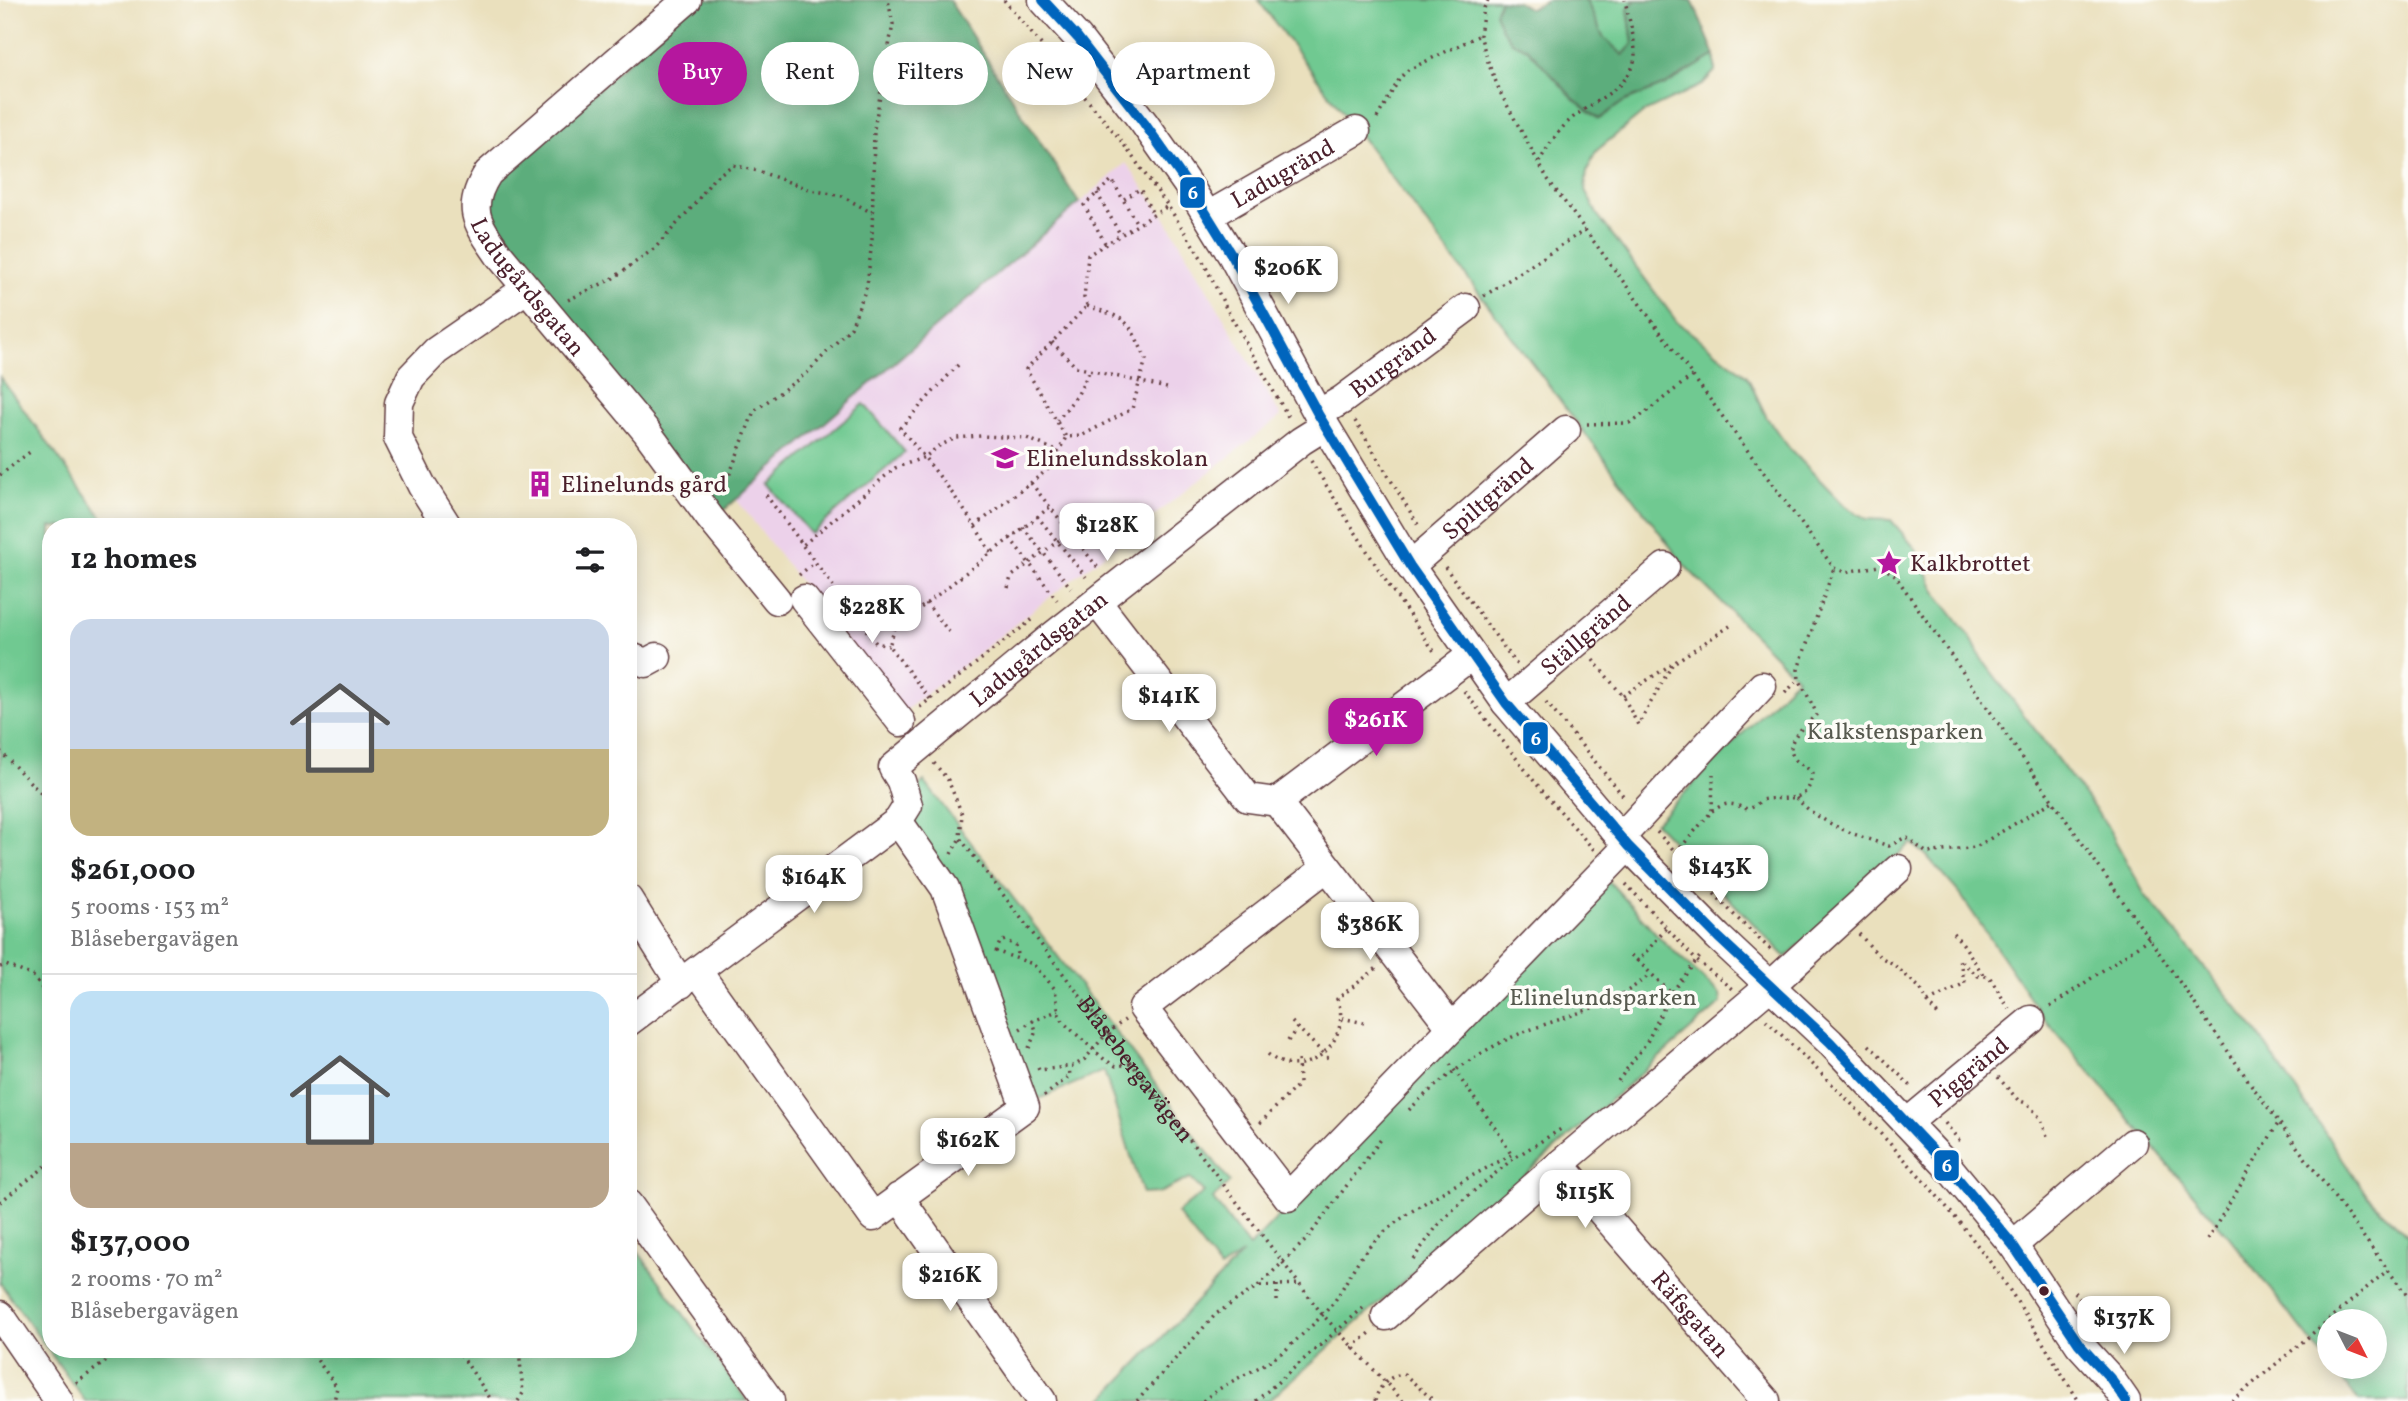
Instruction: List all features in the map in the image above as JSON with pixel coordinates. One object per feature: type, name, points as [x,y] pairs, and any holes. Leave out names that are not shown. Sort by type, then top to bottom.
[{"type":"street","name":"Ladugårdsgatan","points":[[687,0],[488,173],[477,190],[474,209],[482,231],[526,289],[646,430],[710,519],[790,599],[901,722]]},
{"type":"street","points":[[1043,0],[1078,38],[1144,122],[1208,216],[1322,420],[1410,566],[1506,703],[1625,842],[1718,937],[1830,1042],[1950,1169],[2013,1245],[2079,1344],[2108,1401]]},
{"type":"street","name":"Ladugränd","points":[[1208,216],[1356,131]]},
{"type":"street","points":[[442,518],[422,486],[398,438],[399,403],[411,377],[436,351],[526,289]]},
{"type":"street","name":"Burgränd","points":[[1322,420],[1342,400],[1466,308]]},
{"type":"street","name":"Ladugårdsgatan","points":[[898,821],[908,805],[901,781],[893,768],[1092,590],[1301,441],[1322,420]]},
{"type":"street","name":"Spiltgränd","points":[[1410,566],[1566,430]]},
{"type":"street","name":"Ställgränd","points":[[1506,703],[1665,567]]},
{"type":"street","points":[[1092,590],[1248,798],[1277,802],[1472,655]]},
{"type":"street","points":[[637,660],[646,663],[657,657]]},
{"type":"street","points":[[1326,868],[1143,1008],[1288,1197],[1625,842],[1641,816],[1762,686]]},
{"type":"street","points":[[1277,802],[1395,955],[1444,1035]]},
{"type":"street","points":[[637,910],[690,978],[873,1217],[1025,1107],[945,888],[898,821],[690,978],[637,1016]]},
{"type":"street","points":[[1377,1310],[1560,1164],[1769,985],[1898,869]]},
{"type":"street","name":"Piggränd","points":[[1907,1123],[2026,1024]]},
{"type":"street","points":[[2013,1245],[2133,1143]]},
{"type":"street","name":"Räfsgatan","points":[[1560,1164],[1766,1401]]},
{"type":"street","points":[[899,1197],[1042,1401]]},
{"type":"street","points":[[637,1216],[770,1401]]},
{"type":"street","points":[[0,1315],[57,1399]]},
{"type":"street","points":[[2079,1344],[2110,1378],[2126,1401]]},
{"type":"path","points":[[710,519],[754,411],[807,373],[851,327],[867,286],[874,129],[893,24],[888,0]]},
{"type":"path","points":[[1488,0],[1484,8],[1480,35],[1501,94],[1547,178],[1834,568],[1845,572],[1879,566],[1894,573],[2148,938],[2408,1297]]},
{"type":"path","points":[[1539,162],[1567,122],[1594,100],[1619,88],[1632,71],[1635,54],[1625,0]]},
{"type":"path","points":[[1356,131],[1375,121],[1400,78],[1408,70],[1480,35]]},
{"type":"path","points":[[544,311],[612,279],[655,248],[694,205],[714,178],[733,165],[758,170],[811,190],[842,196],[872,213]]},
{"type":"path","points":[[1105,243],[1084,205],[1112,180],[1137,224]]},
{"type":"path","points":[[1124,199],[1140,189],[1153,214]]},
{"type":"path","points":[[1097,193],[1120,234]]},
{"type":"path","points":[[1087,306],[1084,298],[1088,255],[1168,206]]},
{"type":"path","points":[[1466,308],[1585,230]]},
{"type":"path","points":[[1066,437],[1026,369],[1087,306]]},
{"type":"path","points":[[1066,437],[1081,436],[1132,409],[1146,359],[1131,327],[1122,317],[1087,306]]},
{"type":"path","points":[[1052,342],[1076,368],[1171,389]]},
{"type":"path","points":[[958,365],[900,428],[925,457],[975,526],[990,553]]},
{"type":"path","points":[[1057,421],[1078,394],[1089,372]]},
{"type":"path","points":[[1566,430],[1579,425],[1629,423],[1692,376]]},
{"type":"path","points":[[1342,400],[1432,548],[1530,683],[1641,816],[1736,917],[1769,985],[1825,1076],[1948,1209],[1993,1267],[2079,1401]]},
{"type":"path","points":[[975,526],[1051,467],[1066,437]]},
{"type":"path","points":[[803,545],[895,468],[925,457],[956,438],[1027,438],[1059,452]]},
{"type":"path","points":[[0,475],[30,452]]},
{"type":"path","points":[[1031,482],[1098,568]]},
{"type":"path","points":[[766,495],[876,643],[889,646],[930,699]]},
{"type":"path","points":[[889,646],[895,628],[1050,507]]},
{"type":"path","points":[[1037,516],[1092,590]]},
{"type":"path","points":[[1023,527],[1071,588]]},
{"type":"path","points":[[1008,588],[1011,577],[1070,532]]},
{"type":"path","points":[[1010,538],[1057,600]]},
{"type":"path","points":[[926,603],[950,633]]},
{"type":"path","points":[[1623,696],[1730,626]]},
{"type":"path","points":[[1578,642],[1623,696],[1638,725],[1672,665]]},
{"type":"path","points":[[1712,811],[1725,804],[1748,810],[1761,800],[1797,798],[1807,790],[1812,772],[1793,757],[1791,747],[1793,738],[1816,712],[1799,679]]},
{"type":"path","points":[[919,745],[948,780],[962,814],[960,838],[954,846],[951,858]]},
{"type":"path","points":[[0,751],[41,793]]},
{"type":"path","points":[[1797,798],[1820,818],[1847,832],[1889,846],[1906,837],[1927,853],[1976,848],[2053,801]]},
{"type":"path","name":"Blåsebergavägen","points":[[960,838],[1322,1314],[1403,1401]]},
{"type":"path","points":[[1843,917],[1880,957],[1892,963],[1920,988],[1938,1015]]},
{"type":"path","points":[[1637,961],[1666,929]]},
{"type":"path","points":[[1953,933],[1984,976]]},
{"type":"path","points":[[1609,1089],[1633,1064],[1682,976],[1718,937]]},
{"type":"path","points":[[1928,1002],[1965,983],[1959,959],[1978,976],[1989,976],[2026,1024],[2148,938]]},
{"type":"path","points":[[996,952],[1000,942],[1005,940],[1016,946],[1018,958]]},
{"type":"path","points":[[987,946],[996,952],[1033,964],[1055,989],[1064,1023],[1116,1066],[1130,1064]]},
{"type":"path","points":[[1268,1054],[1280,1063],[1298,1065],[1322,1053],[1339,1033],[1342,1018],[1337,999],[1395,955]]},
{"type":"path","points":[[1631,955],[1671,993]]},
{"type":"path","points":[[0,967],[6,965],[33,976],[42,988]]},
{"type":"path","points":[[1401,1118],[1455,1071],[1489,1048],[1518,1034],[1580,1013],[1638,985],[1650,974]]},
{"type":"path","points":[[1011,1033],[1059,1010]]},
{"type":"path","points":[[1019,1016],[1025,1025]]},
{"type":"path","points":[[1342,1018],[1364,1023]]},
{"type":"path","points":[[1032,1021],[1036,1031],[1029,1047],[1039,1070],[1069,1068],[1085,1059],[1107,1032]]},
{"type":"path","points":[[1292,1022],[1329,1059]]},
{"type":"path","points":[[1288,1041],[1297,1028]]},
{"type":"path","points":[[1444,1035],[1455,1071],[1512,1156]]},
{"type":"path","points":[[1869,1045],[1929,1104],[1963,1146]]},
{"type":"path","points":[[1251,1132],[1299,1084],[1298,1058]]},
{"type":"path","points":[[1983,1060],[2018,1100],[2028,1104],[2041,1119],[2047,1136]]},
{"type":"path","points":[[1025,1107],[1070,1076],[1069,1068]]},
{"type":"path","points":[[2207,1240],[2279,1122]]},
{"type":"path","points":[[1203,1401],[1229,1382],[1256,1370],[1290,1346],[1339,1294],[1357,1261],[1382,1234],[1432,1199],[1562,1129]]},
{"type":"path","points":[[1137,1401],[1216,1314],[1258,1286],[1283,1262],[1326,1215],[1382,1137]]},
{"type":"path","points":[[1409,1264],[1454,1208],[1512,1156]]},
{"type":"path","points":[[0,1202],[42,1169]]},
{"type":"path","points":[[2232,1401],[2388,1270]]},
{"type":"path","points":[[1258,1286],[1300,1284]]},
{"type":"path","points":[[1277,1285],[1277,1301]]},
{"type":"path","points":[[2073,1288],[2108,1339]]},
{"type":"path","points":[[1256,1401],[1336,1331],[1377,1310]]},
{"type":"path","points":[[57,1399],[111,1358]]},
{"type":"path","points":[[316,1358],[337,1387],[334,1401]]},
{"type":"path","points":[[463,1358],[492,1401]]},
{"type":"path","points":[[518,1401],[523,1393],[520,1358]]},
{"type":"path","points":[[1376,1401],[1391,1377],[1404,1374],[1434,1401]]},
{"type":"shaded area","name":"Elinelundsskolan","points":[[1126,163],[1168,222],[1281,416],[902,713],[736,499]]},
{"type":"green space","points":[[695,0],[949,0],[976,42],[873,42],[873,105],[988,105],[988,61],[1002,83],[1002,105],[1016,105],[1079,203],[717,516],[487,229],[483,193]]},
{"type":"green space","name":"Kalkstensparken","points":[[1258,0],[1500,0],[1495,13],[1512,42],[1528,49],[1574,99],[1599,119],[1623,102],[1665,85],[1715,55],[1715,71],[1702,85],[1644,112],[1596,151],[1587,171],[1585,190],[1597,214],[1677,322],[1747,376],[1767,418],[1790,449],[1845,506],[1867,519],[1891,520],[1915,548],[1939,597],[1972,640],[1981,658],[2106,824],[2145,895],[2254,1028],[2368,1197],[2408,1236],[2408,1401],[2359,1401],[2341,1379],[2387,1379],[2387,1309],[2317,1309],[2317,1349],[2226,1233],[2043,1017],[1960,894],[1926,855],[1911,843],[1786,957],[1655,823],[1797,678],[1685,566]]},
{"type":"green space","points":[[1500,0],[1517,2],[1530,9],[1547,0],[1586,0],[1603,37],[1623,55],[1633,44],[1628,8],[1636,0],[1692,0],[1715,55],[1665,85],[1623,102],[1599,119],[1574,99],[1528,49],[1512,42],[1501,28],[1495,12]]},
{"type":"green space","points":[[1586,0],[1636,0],[1628,8],[1633,44],[1623,55],[1603,37]]},
{"type":"green space","points":[[0,377],[102,518],[42,518],[42,1341],[0,1283]]},
{"type":"green space","points":[[864,404],[905,452],[811,534],[769,485]]},
{"type":"green space","name":"Elinelundsparken","points":[[924,781],[1230,1182],[1213,1199],[1249,1247],[1605,877],[1662,940],[1720,994],[1721,1003],[1268,1401],[1101,1401],[1243,1253],[1220,1269],[1177,1213],[1204,1192],[1190,1178],[1159,1193],[1143,1194],[1104,1071],[1034,1101],[976,957],[896,810]]},
{"type":"green space","points":[[637,1250],[747,1401],[85,1401],[54,1358],[637,1358]]},
{"type":"transit line","name":"6","points":[[1043,0],[1078,38],[1144,123],[1194,194],[1233,257],[1318,414],[1410,566],[1506,703],[1628,846],[1718,937],[1830,1042],[1950,1169],[2013,1245],[2079,1344],[2110,1378],[2126,1401]]},
{"type":"place","name":"Elinelundsskolan","points":[[1005,458]]},
{"type":"place","name":"Elinelunds gård","points":[[540,484]]},
{"type":"place","name":"Kalkbrottet","points":[[1889,563]]}]
